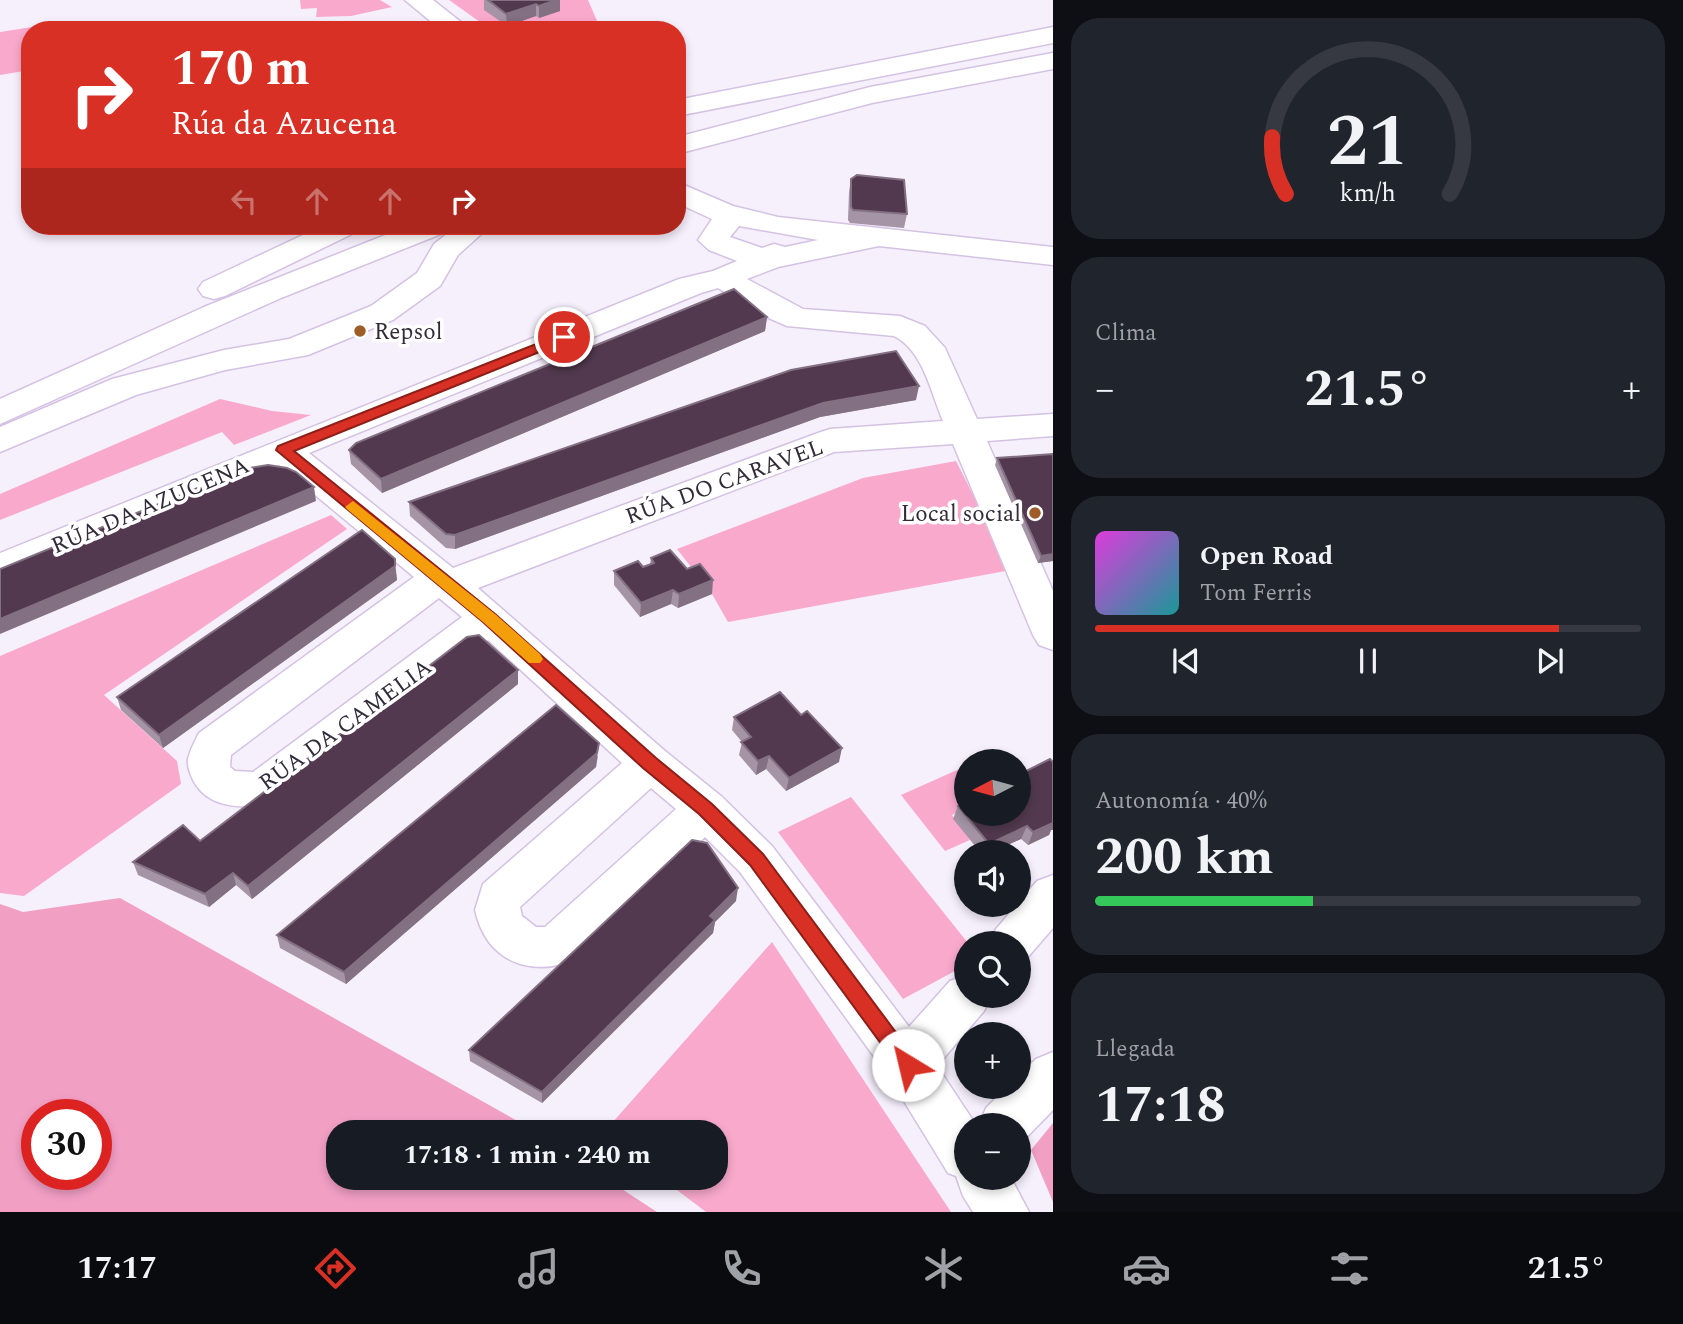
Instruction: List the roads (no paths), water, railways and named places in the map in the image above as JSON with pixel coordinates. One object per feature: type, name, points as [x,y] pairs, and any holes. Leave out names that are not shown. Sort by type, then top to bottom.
[{"type":"main road","points":[[416,0],[445,21]]},
{"type":"main road","points":[[686,105],[1053,36]]},
{"type":"main road","points":[[686,144],[870,95],[1053,61]]},
{"type":"main road","points":[[686,196],[733,215],[788,226],[1053,256]]},
{"type":"main road","points":[[686,200],[713,240],[731,251],[770,259],[788,226]]},
{"type":"main road","points":[[733,215],[723,224],[713,240],[706,282],[798,319],[900,326],[914,333],[929,348],[1053,635]]},
{"type":"main road","points":[[0,395],[327,235]]},
{"type":"main road","points":[[0,414],[159,338],[409,235]]},
{"type":"main road","points":[[0,440],[124,387],[223,360],[296,348],[382,313],[429,279],[445,250],[464,235]]},
{"type":"main road","name":"RÚA DA AZUCENA","points":[[0,568],[283,450],[706,282],[770,259],[880,237]]},
{"type":"main road","name":"RÚA DO CARAVEL","points":[[443,582],[830,441],[1053,425]]},
{"type":"main road","points":[[283,450],[489,618],[650,763],[706,809],[756,859],[908,1065],[954,1136]]},
{"type":"main road","name":"RÚA DA CAMELIA","points":[[443,582],[214,745],[208,756],[208,768],[216,782],[231,790],[249,791],[263,788],[489,618]]},
{"type":"main road","points":[[650,763],[499,898],[497,904],[500,919],[509,936],[532,946],[557,946],[706,809]]},
{"type":"main road","points":[[1022,931],[1053,895]]},
{"type":"main road","points":[[908,1065],[957,1008]]},
{"type":"main road","points":[[1016,1113],[1053,1074]]},
{"type":"main road","points":[[989,1190],[1003,1212]]},
{"type":"place","name":"Repsol","points":[[360,331]]},
{"type":"place","name":"Local social","points":[[1035,513]]}]
